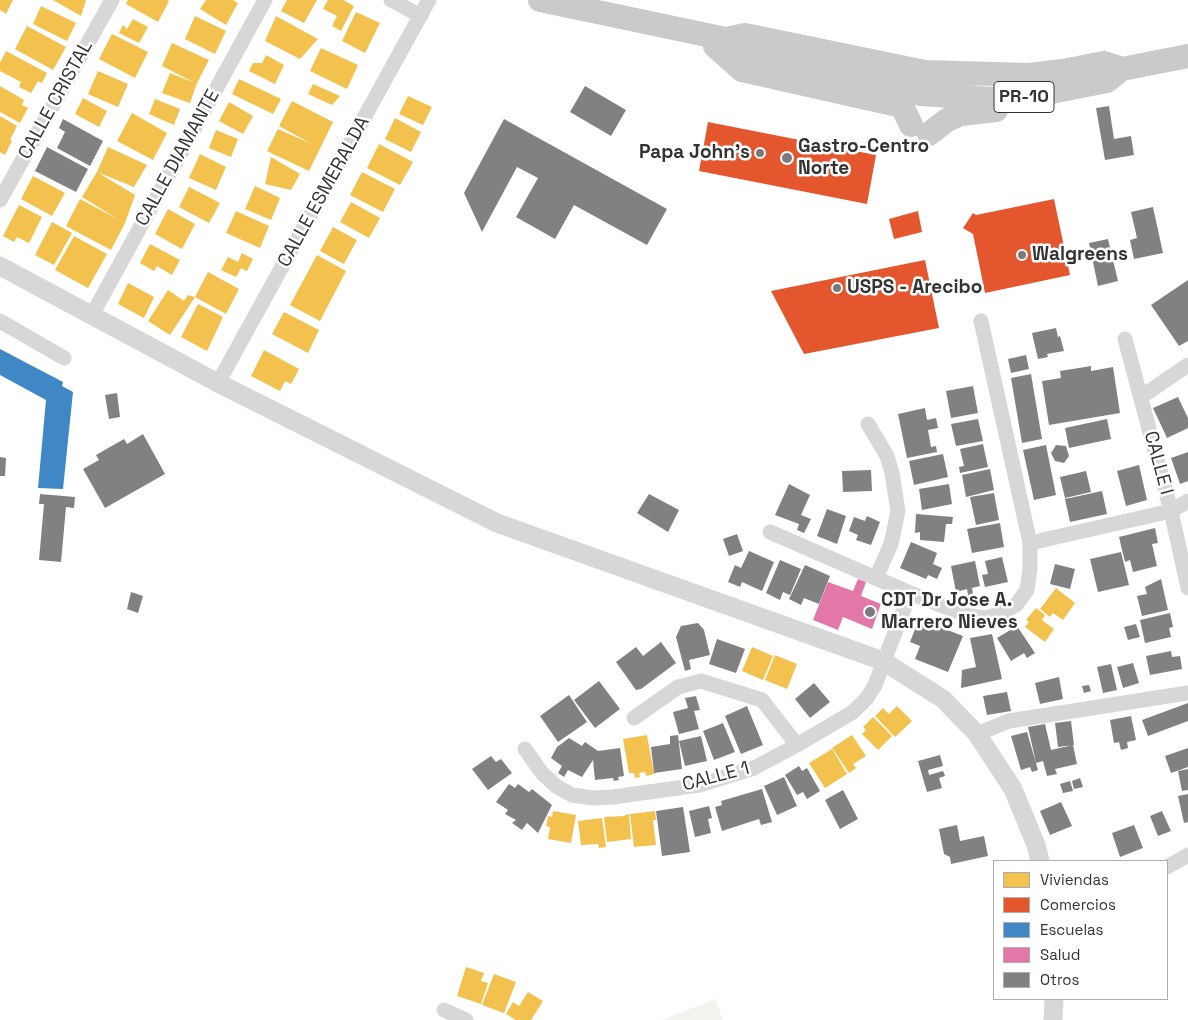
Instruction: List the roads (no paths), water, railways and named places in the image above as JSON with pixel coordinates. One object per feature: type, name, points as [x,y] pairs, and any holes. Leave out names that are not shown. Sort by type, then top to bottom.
[{"type":"main road","name":"PR-10","points":[[540,0],[726,39],[745,35],[924,72],[1029,75],[1063,72],[1104,63],[1122,69]]},
{"type":"main road","points":[[700,34],[742,70],[902,106],[920,129],[961,114],[1014,107],[1031,96]]},
{"type":"main road","name":"PR-10","points":[[726,39],[742,51],[921,94],[991,99],[1031,96],[1107,80],[1122,69],[1188,56]]},
{"type":"street","name":"CALLE CRISTAL","points":[[0,200],[112,0]]},
{"type":"street","name":"CALLE DIAMANTE","points":[[92,315],[265,0]]},
{"type":"street","points":[[391,0],[421,16]]},
{"type":"street","name":"CALLE ESMERALDA","points":[[218,383],[429,0]]},
{"type":"street","points":[[0,266],[218,383],[497,523],[883,662],[942,699],[977,734],[1013,788],[1036,845],[1040,860]]},
{"type":"street","points":[[770,532],[968,616],[986,618],[1002,613],[1016,605],[1027,590],[1030,569],[1030,543],[981,320]]},
{"type":"street","points":[[0,322],[64,358]]},
{"type":"street","name":"CALLE I","points":[[1126,339],[1171,511],[1188,588]]},
{"type":"street","points":[[1141,397],[1188,365]]},
{"type":"street","points":[[868,424],[887,456],[892,473],[898,512],[891,544],[876,578]]},
{"type":"street","points":[[1030,543],[1171,511],[1188,501]]},
{"type":"street","name":"CALLE 1","points":[[525,749],[542,772],[556,786],[572,795],[593,798],[698,785],[754,768],[797,746],[853,712],[867,698],[875,685],[910,593]]},
{"type":"street","points":[[634,718],[678,687],[701,681],[762,700],[797,746]]},
{"type":"street","points":[[977,734],[1009,721],[1188,693]]},
{"type":"street","points":[[1168,866],[1188,855]]},
{"type":"street","points":[[1053,1020],[1054,1000]]},
{"type":"street","points":[[444,1010],[466,1020]]},
{"type":"place","name":"Papa John's","points":[[760,153]]},
{"type":"place","name":"Gastro-Centro Norte","points":[[787,158]]},
{"type":"place","name":"Walgreens","points":[[1022,255]]},
{"type":"place","name":"USPS - Arecibo","points":[[837,288]]},
{"type":"place","name":"CDT Dr Jose A. Marrero Nieves","points":[[870,612]]}]
